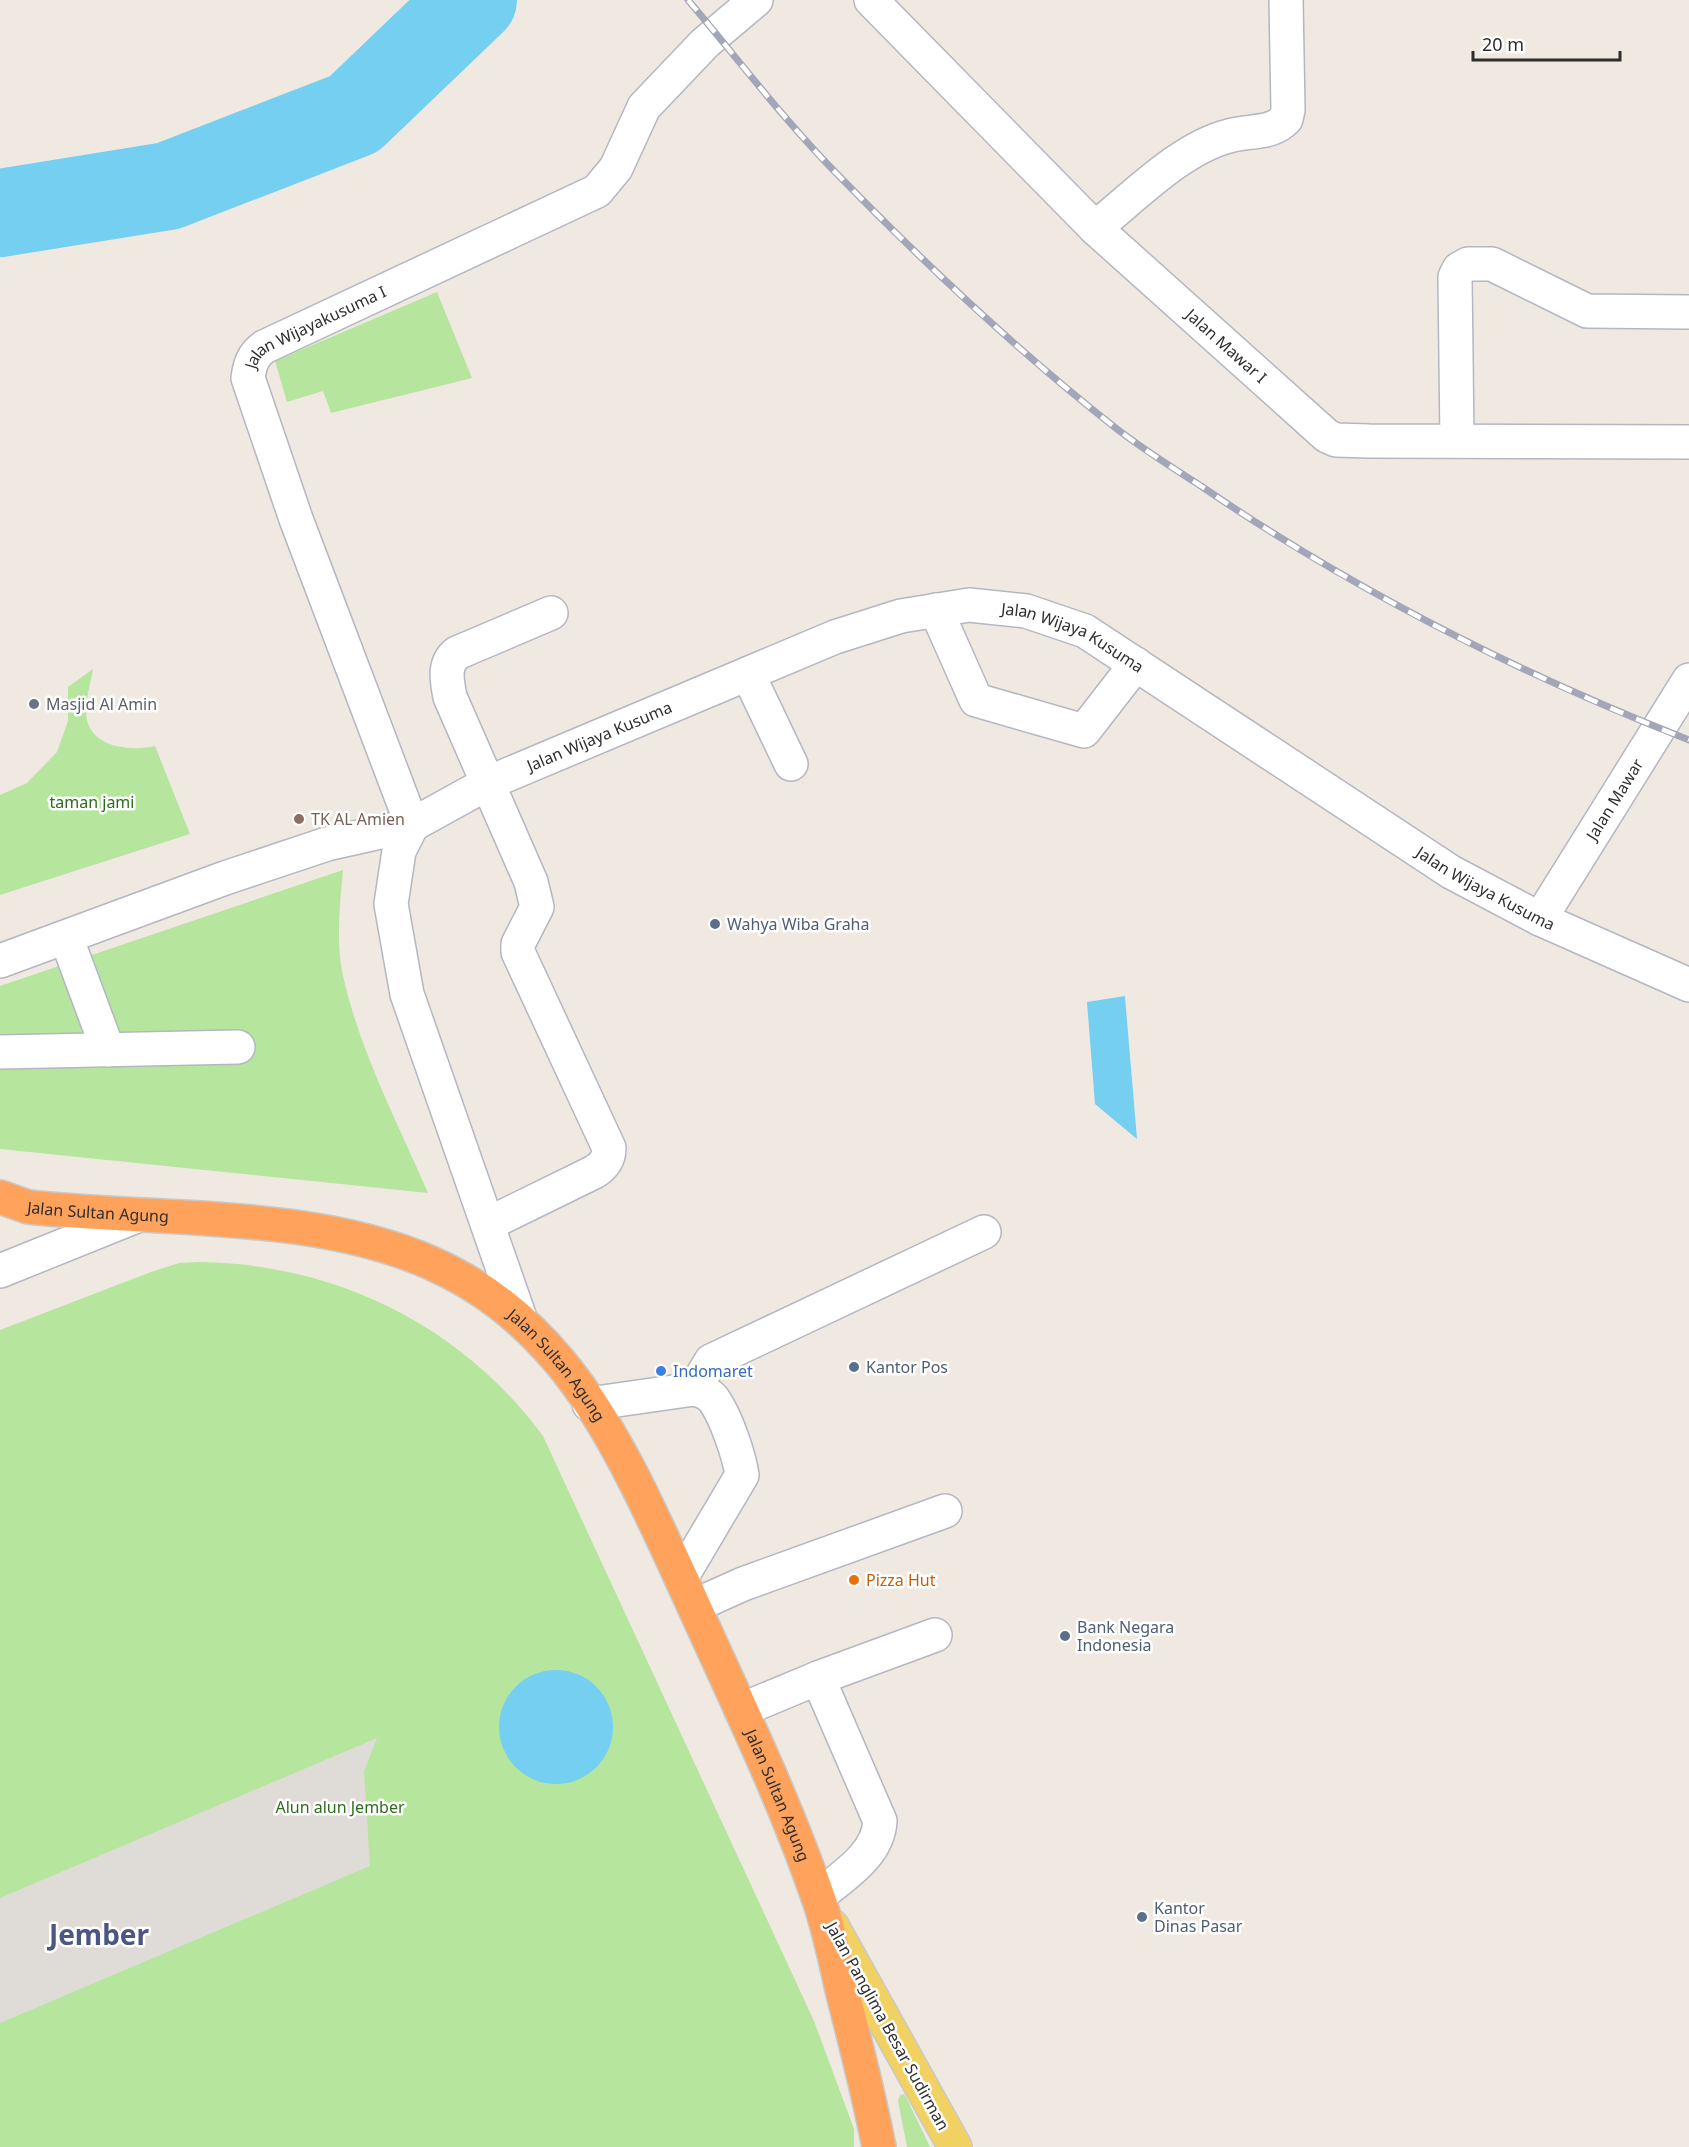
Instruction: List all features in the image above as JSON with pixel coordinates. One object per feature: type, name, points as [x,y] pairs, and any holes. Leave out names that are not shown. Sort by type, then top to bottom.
[{"type":"highway","name":"Jalan Sultan Agung","points":[[0,1197],[28,1207],[252,1222],[374,1241],[425,1260],[482,1288],[520,1318],[562,1364],[588,1404],[654,1518],[741,1710],[819,1901],[871,2102],[879,2147]]},
{"type":"main road","name":"Jalan Panglima Besar Sudirman","points":[[819,1901],[955,2147]]},
{"type":"street","name":"Jalan Wijayakusuma I","points":[[412,825],[296,519],[248,378],[250,363],[256,353],[264,347],[597,191],[616,168],[644,107],[705,43],[756,0]]},
{"type":"street","name":"Jalan Mawar I","points":[[871,0],[1095,228],[1327,436],[1336,440],[1689,442]]},
{"type":"street","points":[[1095,228],[1182,158],[1229,136],[1271,129],[1286,119],[1288,110],[1286,0]]},
{"type":"street","points":[[1457,440],[1455,277],[1459,269],[1468,264],[1492,264],[1587,311],[1689,312]]},
{"type":"street","name":"Jalan Wijaya Kusuma","points":[[0,962],[225,878],[315,848],[412,825],[488,783],[835,637],[901,616],[969,604],[1026,611],[1085,631],[1451,872],[1540,919],[1689,985]]},
{"type":"street","points":[[936,610],[976,700],[1084,730],[1136,664]]},
{"type":"street","points":[[488,1224],[594,1172],[602,1167],[609,1154],[609,1148],[518,952],[518,944],[537,907],[531,882],[450,697],[447,671],[451,658],[551,613]]},
{"type":"street","points":[[748,674],[791,764]]},
{"type":"street","name":"Jalan Mawar","points":[[1540,919],[1689,681]]},
{"type":"street","points":[[412,825],[399,851],[391,904],[407,994],[520,1318]]},
{"type":"street","points":[[66,937],[108,1050]]},
{"type":"street","points":[[0,1052],[238,1047]]},
{"type":"street","points":[[0,1271],[140,1215]]},
{"type":"street","points":[[694,1389],[711,1361],[984,1232]]},
{"type":"street","points":[[588,1404],[694,1389],[706,1392],[714,1400],[740,1461],[742,1475],[687,1592]]},
{"type":"street","points":[[687,1592],[743,1584],[945,1511]]},
{"type":"street","points":[[741,1710],[818,1678],[935,1635]]},
{"type":"street","points":[[818,1678],[880,1821],[879,1835],[868,1855],[819,1901]]},
{"type":"green space","points":[[437,292],[472,378],[331,413],[323,391],[287,402],[275,361]]},
{"type":"green space","name":"taman jami","points":[[93,669],[86,711],[88,723],[93,732],[110,744],[121,747],[155,746],[190,834],[0,895],[0,795],[27,783],[57,752],[68,721],[68,687]]},
{"type":"green space","points":[[343,870],[339,946],[349,1000],[379,1084],[428,1193],[0,1149],[0,986]]},
{"type":"green space","name":"Alun alun Jember","points":[[200,1262],[250,1266],[300,1275],[347,1289],[392,1308],[435,1333],[474,1363],[511,1397],[543,1436],[814,2021],[854,2129],[854,2147],[0,2147],[0,1330],[151,1272],[179,1263]]},
{"type":"green space","points":[[904,2094],[930,2147],[907,2147],[898,2101],[900,2095]]},
{"type":"shaded area","points":[[377,1738],[364,1771],[370,1866],[0,2023],[0,1898]]},
{"type":"water","points":[[1125,996],[1137,1139],[1095,1104],[1087,1002]]},
{"type":"water","points":[[556,1670],[578,1674],[597,1686],[609,1705],[613,1727],[609,1749],[597,1768],[578,1780],[556,1784],[534,1780],[515,1768],[503,1749],[499,1727],[503,1705],[515,1686],[534,1674]]},
{"type":"waterway","points":[[0,213],[168,186],[354,114],[473,0]]},
{"type":"railway","points":[[688,0],[801,135],[874,211],[1010,339],[1127,437],[1317,560],[1438,627],[1562,687],[1689,740]]},
{"type":"place","name":"Masjid Al Amin","points":[[34,704]]},
{"type":"place","name":"TK AL Amien","points":[[299,819]]},
{"type":"place","name":"Wahya Wiba Graha","points":[[715,924]]},
{"type":"place","name":"Kantor Pos","points":[[854,1367]]},
{"type":"place","name":"Indomaret","points":[[661,1371]]},
{"type":"place","name":"Pizza Hut","points":[[854,1580]]},
{"type":"place","name":"Bank Negara Indonesia","points":[[1065,1636]]},
{"type":"place","name":"Kantor Dinas Pasar","points":[[1142,1917]]},
{"type":"district","name":"Jember","points":[[99,1935]]}]
